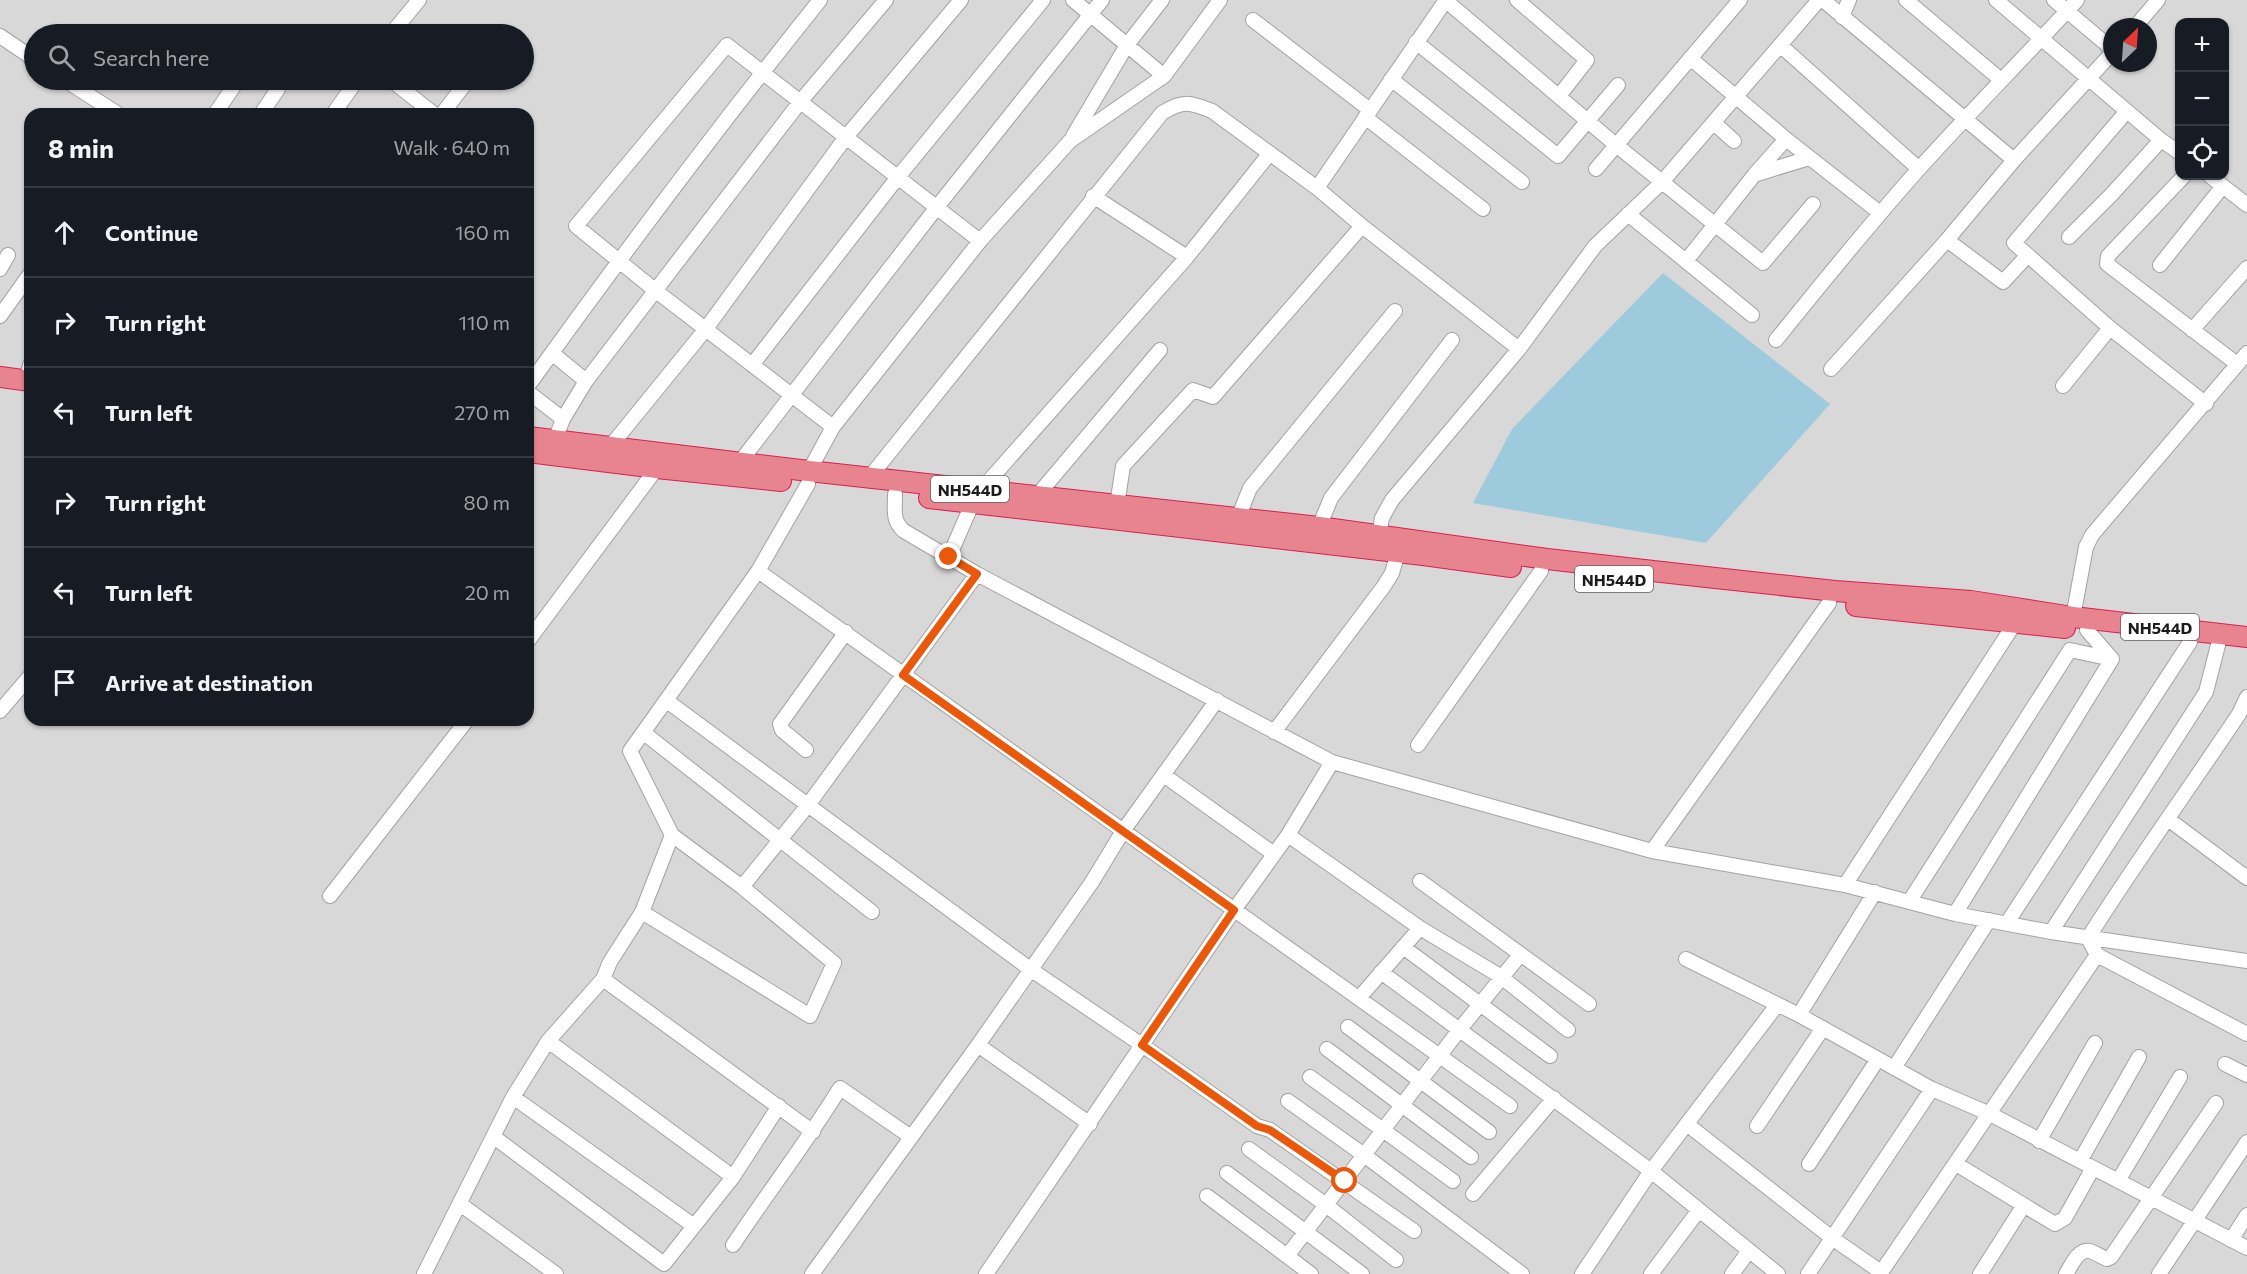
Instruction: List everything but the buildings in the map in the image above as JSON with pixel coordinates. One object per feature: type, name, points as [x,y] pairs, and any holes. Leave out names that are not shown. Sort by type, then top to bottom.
[{"type":"highway","points":[[0,377],[24,379]]},
{"type":"highway","points":[[0,390],[24,382]]},
{"type":"highway","name":"NH544D","points":[[534,438],[740,462],[895,494],[1036,497],[1117,505],[1319,527],[1547,559],[1835,591],[1971,601],[2247,638]]},
{"type":"highway","name":"NH544D","points":[[534,453],[657,468],[809,478],[869,478],[976,497],[1541,571],[2247,648]]},
{"type":"street","points":[[399,24],[419,0]]},
{"type":"street","points":[[534,378],[618,260],[761,73],[820,0]]},
{"type":"street","points":[[555,440],[563,419],[586,381],[800,102],[886,0]]},
{"type":"street","points":[[609,448],[705,330],[846,137],[961,0]]},
{"type":"street","points":[[752,365],[898,177],[1042,0]]},
{"type":"street","points":[[1073,0],[1164,76]]},
{"type":"street","points":[[740,462],[937,207],[1102,0]]},
{"type":"street","points":[[642,912],[810,1016],[834,963],[742,887],[672,835],[630,751],[758,571],[809,478],[833,427],[980,241],[1070,141],[1127,45],[1162,0]]},
{"type":"street","points":[[1070,141],[1164,76],[1220,0]]},
{"type":"street","points":[[1317,188],[1445,0],[1616,145],[1762,263],[1813,204]]},
{"type":"street","points":[[1517,0],[1587,60],[1559,96]]},
{"type":"street","points":[[1596,169],[1740,0]]},
{"type":"street","points":[[1379,535],[1382,518],[1392,501],[1519,349],[1595,246],[1662,182],[1821,0],[2014,160]]},
{"type":"street","points":[[1842,17],[1849,0]]},
{"type":"street","points":[[1906,0],[2001,81]]},
{"type":"street","points":[[1996,0],[2175,150]]},
{"type":"street","points":[[2054,0],[2103,43]]},
{"type":"street","points":[[1776,340],[1880,213],[2077,0]]},
{"type":"street","points":[[2143,18],[2158,0]]},
{"type":"street","points":[[1253,20],[1483,209]]},
{"type":"street","points":[[0,36],[24,52]]},
{"type":"street","points":[[1416,42],[1558,156],[1618,85]]},
{"type":"street","points":[[833,427],[705,330],[576,226],[727,45],[980,241]]},
{"type":"street","points":[[1780,45],[1919,169]]},
{"type":"street","points":[[1690,58],[1809,158],[1880,213]]},
{"type":"street","points":[[1831,369],[2103,62]]},
{"type":"street","points":[[1390,80],[1522,182]]},
{"type":"street","points":[[81,90],[109,108]]},
{"type":"street","points":[[219,108],[231,90]]},
{"type":"street","points":[[265,108],[277,90]]},
{"type":"street","points":[[337,108],[350,90]]},
{"type":"street","points":[[404,90],[426,108]]},
{"type":"street","points":[[447,108],[460,90]]},
{"type":"street","points":[[869,478],[1093,196],[1162,113],[1178,104],[1193,103],[1212,111],[1317,188],[1519,349]]},
{"type":"street","points":[[2127,111],[2014,243],[2110,328],[2206,404]]},
{"type":"street","points":[[1714,123],[1734,141]]},
{"type":"street","points":[[1686,261],[1714,224],[1786,139]]},
{"type":"street","points":[[2069,237],[2161,140]]},
{"type":"street","points":[[949,557],[976,497],[1186,257],[1270,153]]},
{"type":"street","points":[[1755,174],[1809,158]]},
{"type":"street","points":[[2180,180],[2106,260],[2107,264],[2237,364]]},
{"type":"street","points":[[2215,180],[2247,205]]},
{"type":"street","points":[[2160,265],[2223,186]]},
{"type":"street","points":[[1093,196],[1186,257]]},
{"type":"street","points":[[1628,214],[1752,315]]},
{"type":"street","points":[[1117,505],[1123,466],[1193,390],[1213,397],[1362,226]]},
{"type":"street","points":[[1947,240],[2003,282],[2028,255]]},
{"type":"street","points":[[0,269],[8,255]]},
{"type":"street","points":[[2192,330],[2247,268]]},
{"type":"street","points":[[0,316],[24,282]]},
{"type":"street","points":[[1238,518],[1250,488],[1395,311]]},
{"type":"street","points":[[2063,386],[2110,328]]},
{"type":"street","points":[[1319,527],[1331,498],[1452,339]]},
{"type":"street","points":[[1036,497],[1160,350]]},
{"type":"street","points":[[552,353],[586,381]]},
{"type":"street","points":[[2073,616],[2086,547],[2092,535],[2206,404],[2247,353]]},
{"type":"street","points":[[534,397],[563,419]]},
{"type":"street","points":[[534,633],[657,468]]},
{"type":"street","points":[[895,494],[895,520],[898,526],[977,574],[1332,762],[1652,851],[1845,885],[1955,914],[2051,932],[2247,961]]},
{"type":"street","points":[[1274,732],[1384,586],[1392,573],[1398,552]]},
{"type":"street","points":[[758,571],[1510,1106]]},
{"type":"street","points":[[1418,745],[1541,571]]},
{"type":"street","points":[[742,887],[781,841],[977,574]]},
{"type":"street","points":[[1652,851],[1829,603]]},
{"type":"street","points":[[1845,885],[2015,623]]},
{"type":"street","points":[[2087,630],[2112,659]]},
{"type":"street","points":[[806,750],[782,730],[780,724],[846,632]]},
{"type":"street","points":[[2007,922],[2190,642]]},
{"type":"street","points":[[2051,932],[2206,692],[2218,645]]},
{"type":"street","points":[[1909,902],[2070,650],[2112,659]]},
{"type":"street","points":[[1955,914],[2112,659]]},
{"type":"street","points":[[0,711],[24,683]]},
{"type":"street","points":[[2088,938],[2138,860],[2239,714],[2247,697]]},
{"type":"street","points":[[812,1274],[978,1045],[1092,882],[1124,831],[1217,700]]},
{"type":"street","points":[[667,701],[1030,969],[1257,1126],[1270,1130],[1345,1181],[1414,1231]]},
{"type":"street","points":[[330,896],[462,726]]},
{"type":"street","points":[[644,733],[872,912]]},
{"type":"street","points":[[986,1274],[1234,910],[1288,836],[1332,762]]},
{"type":"street","points":[[1165,776],[1274,854]]},
{"type":"street","points":[[2168,819],[2243,874],[2247,859]]},
{"type":"street","points":[[424,1274],[513,1097],[548,1041],[603,979],[610,962],[642,912],[672,835]]},
{"type":"street","points":[[1288,836],[1420,928],[1500,976],[1568,1030]]},
{"type":"street","points":[[1420,881],[1588,1004]]},
{"type":"street","points":[[1799,1015],[1875,892]]},
{"type":"street","points":[[1894,1068],[1989,920]]},
{"type":"street","points":[[1359,998],[1420,928]]},
{"type":"street","points":[[2088,938],[2097,956],[2247,1034]]},
{"type":"street","points":[[1403,947],[1550,1056]]},
{"type":"street","points":[[1287,1256],[1481,1004],[1500,976],[1520,955]]},
{"type":"street","points":[[1688,1125],[1880,1273],[1990,1114],[2057,1011],[2097,956]]},
{"type":"street","points":[[1686,959],[1799,1015],[1932,1089],[1990,1114],[2247,1248]]},
{"type":"street","points":[[1381,972],[1554,1098],[1778,1274]]},
{"type":"street","points":[[603,979],[813,1132]]},
{"type":"street","points":[[1582,1274],[1651,1172],[1777,1005]]},
{"type":"street","points":[[1348,1027],[1489,1132]]},
{"type":"street","points":[[1757,1126],[1823,1029]]},
{"type":"street","points":[[548,1041],[733,1177]]},
{"type":"street","points":[[2039,1141],[2095,1043]]},
{"type":"street","points":[[978,1045],[1090,1124]]},
{"type":"street","points":[[1327,1049],[1471,1157]]},
{"type":"street","points":[[2080,1161],[2139,1057]]},
{"type":"street","points":[[1809,1164],[1878,1059]]},
{"type":"street","points":[[2225,1064],[2247,1075]]},
{"type":"street","points":[[1310,1077],[1453,1181]]},
{"type":"street","points":[[2118,1181],[2180,1077]]},
{"type":"street","points":[[733,1245],[760,1202],[813,1132],[840,1088],[911,1137]]},
{"type":"street","points":[[1808,1274],[1932,1089]]},
{"type":"street","points":[[513,1097],[694,1226]]},
{"type":"street","points":[[1473,1194],[1554,1098]]},
{"type":"street","points":[[1288,1101],[1522,1274]]},
{"type":"street","points":[[2066,1274],[2082,1252],[2088,1250],[2107,1259],[2111,1257],[2216,1103]]},
{"type":"street","points":[[494,1137],[664,1264],[733,1177],[779,1106]]},
{"type":"street","points":[[2158,1274],[2247,1142]]},
{"type":"street","points":[[1249,1149],[1396,1260]]},
{"type":"street","points":[[1956,1164],[2050,1222],[2060,1222],[2065,1218],[2093,1168]]},
{"type":"street","points":[[1227,1173],[1362,1274]]},
{"type":"street","points":[[1207,1196],[1311,1274]]},
{"type":"street","points":[[460,1204],[556,1274]]},
{"type":"street","points":[[1980,1274],[2024,1205]]},
{"type":"street","points":[[1651,1274],[1698,1210]]},
{"type":"street","points":[[2231,1240],[2247,1215]]},
{"type":"street","points":[[1732,1274],[1749,1251]]},
{"type":"shaded area","points":[[0,0],[2247,0],[2247,1274],[0,1274]]},
{"type":"water","points":[[1663,273],[1830,404],[1706,543],[1473,503],[1512,429]]},
{"type":"route","points":[[949,557],[977,574],[903,675],[1234,910],[1142,1045],[1257,1126],[1270,1130],[1345,1181]]}]
